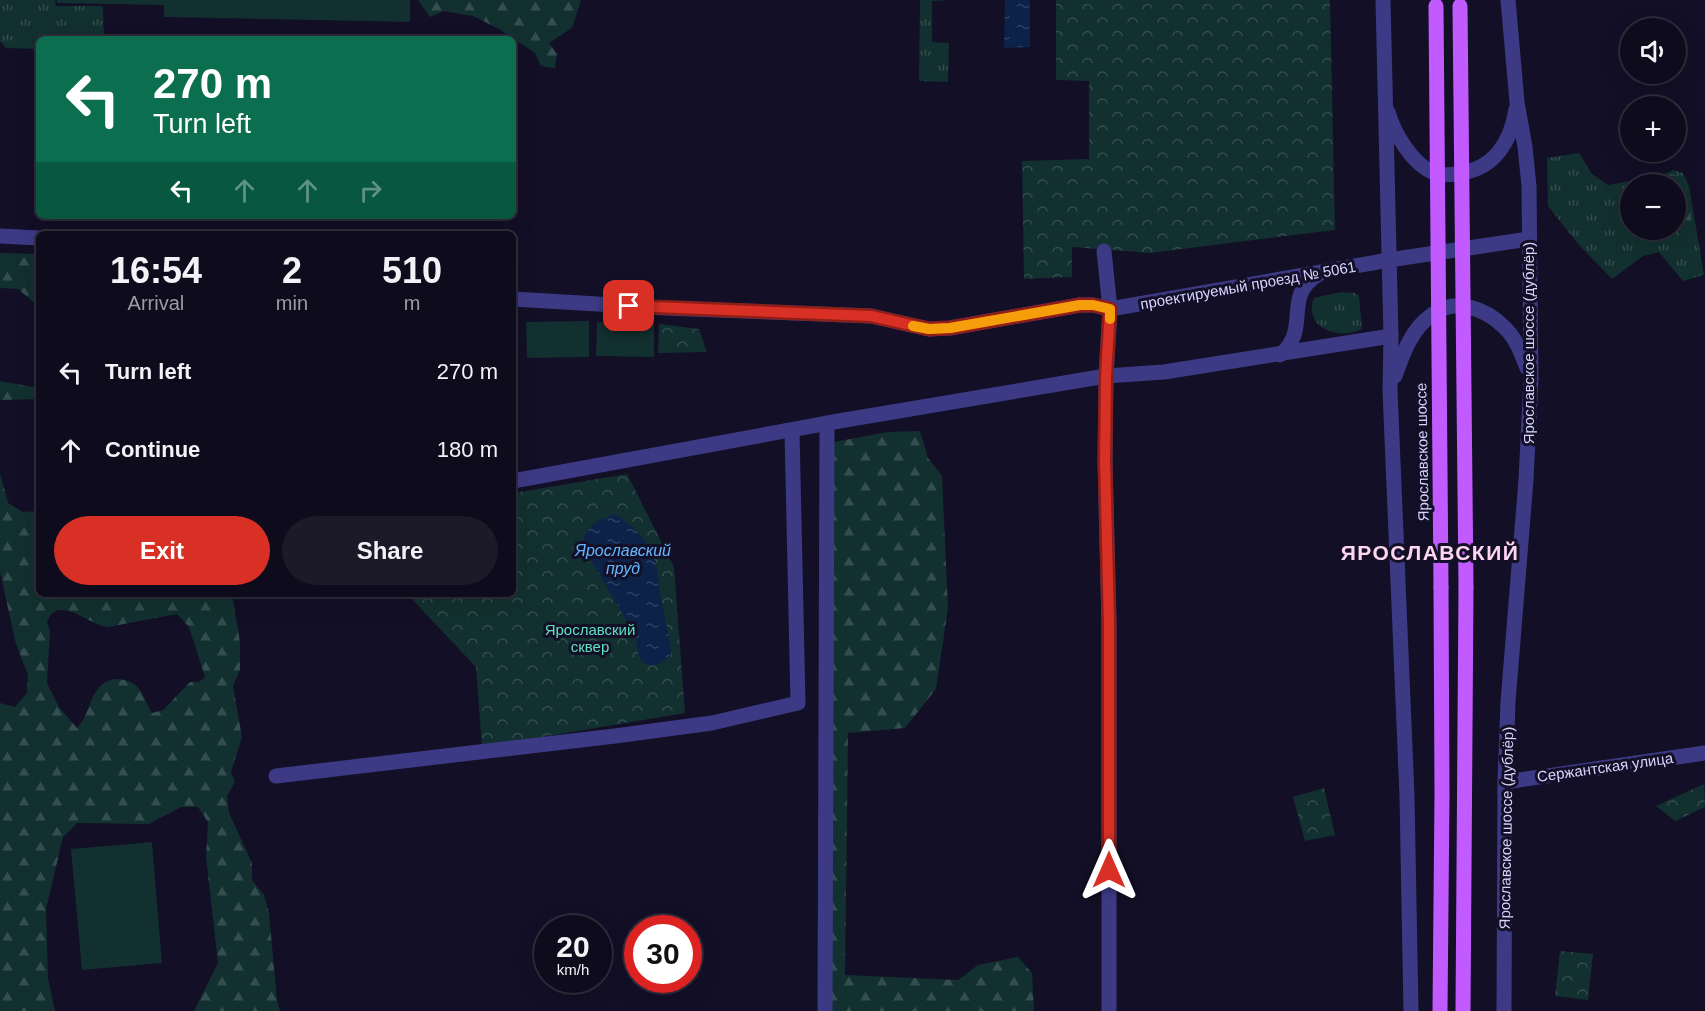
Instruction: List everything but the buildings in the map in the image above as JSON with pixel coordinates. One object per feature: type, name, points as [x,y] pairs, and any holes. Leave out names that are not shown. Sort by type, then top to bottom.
[{"type":"main road","name":"Ярославское шоссе","points":[[1436,3],[1442,794],[1440,1011]]},
{"type":"main road","points":[[1460,3],[1466,587],[1463,1011]]},
{"type":"street","points":[[1383,0],[1391,336],[1390,390],[1407,796],[1411,1011]]},
{"type":"street","name":"Ярославское шоссе (дублёр)","points":[[1504,1011],[1505,782],[1508,702],[1526,480],[1531,379],[1529,186],[1517,102],[1508,0]]},
{"type":"street","points":[[1384,100],[1389,118],[1412,154],[1434,173],[1448,175],[1471,172],[1486,165],[1498,155],[1509,138],[1517,102]]},
{"type":"street","points":[[0,236],[36,238]]},
{"type":"street","name":"проектируемый проезд № 5061","points":[[516,299],[871,316],[929,329],[950,328],[1080,305],[1110,309],[1389,260],[1529,239]]},
{"type":"street","points":[[1104,251],[1110,309],[1106,376],[1105,495],[1109,623],[1109,1011]]},
{"type":"street","points":[[1280,355],[1288,348],[1295,333],[1299,292],[1308,281],[1324,271]]},
{"type":"street","points":[[1390,390],[1407,343],[1432,314],[1448,306],[1464,305],[1487,315],[1505,328],[1520,348],[1531,379]]},
{"type":"street","points":[[516,480],[623,459],[1106,376],[1164,372],[1391,336]]},
{"type":"street","points":[[825,1011],[827,423]]},
{"type":"street","points":[[276,776],[712,723],[798,703],[792,431]]},
{"type":"street","name":"Сержантская улица","points":[[1505,782],[1705,753]]},
{"type":"green space","points":[[0,0],[55,0],[56,6],[103,6],[104,36],[36,36],[36,49],[6,48],[0,41]]},
{"type":"green space","points":[[57,0],[410,0],[410,22],[164,17],[164,5],[57,3]]},
{"type":"green space","points":[[418,0],[581,0],[572,28],[549,43],[557,54],[555,68],[541,66],[535,53],[516,40],[516,36],[510,36],[473,16],[444,11],[430,17]]},
{"type":"green space","points":[[920,0],[951,0],[932,1],[932,42],[949,43],[948,82],[919,81]]},
{"type":"green space","points":[[1056,0],[1330,0],[1335,230],[1150,253],[1072,247],[1072,277],[1024,279],[1022,161],[1089,159],[1089,81],[1056,80]]},
{"type":"green space","points":[[1579,153],[1592,174],[1608,185],[1620,183],[1620,240],[1686,240],[1686,180],[1704,275],[1683,281],[1659,252],[1643,256],[1612,279],[1579,245],[1548,206],[1547,158]]},
{"type":"green space","points":[[1673,170],[1683,174],[1664,174]]},
{"type":"green space","points":[[1686,190],[1688,197],[1694,234],[1686,240]]},
{"type":"green space","points":[[0,253],[36,254],[36,304],[18,289],[0,288]]},
{"type":"green space","points":[[1341,292],[1355,293],[1359,296],[1362,329],[1353,332],[1334,332],[1318,324],[1314,317],[1312,308],[1314,298]]},
{"type":"green space","points":[[589,321],[589,357],[527,358],[526,322]]},
{"type":"green space","points":[[597,322],[654,323],[654,357],[596,356]]},
{"type":"green space","points":[[659,324],[699,329],[707,352],[658,353]]},
{"type":"green space","points":[[0,381],[36,387],[36,399],[0,400]]},
{"type":"green space","points":[[920,431],[928,458],[942,476],[948,608],[936,689],[905,728],[848,733],[845,975],[958,980],[978,965],[1018,957],[1032,973],[1034,1011],[829,1011],[834,442],[888,432]]},
{"type":"green space","points":[[0,473],[8,503],[23,512],[36,511],[36,597],[232,597],[240,642],[240,670],[233,686],[242,737],[231,772],[235,782],[227,796],[229,813],[252,863],[252,880],[264,895],[269,913],[280,1011],[194,1011],[218,963],[206,857],[208,822],[198,807],[181,807],[149,824],[77,823],[63,837],[46,909],[48,978],[55,1011],[0,1011],[0,703],[15,707],[27,693],[28,675],[16,644],[0,572]],"holes":[[[58,610],[77,614],[108,627],[177,614],[189,627],[205,677],[199,682],[190,682],[163,710],[152,713],[143,694],[131,682],[117,679],[108,681],[97,690],[84,719],[77,728],[59,707],[47,683],[50,631],[47,622],[51,614]]]},
{"type":"green space","name":"Ярославский сквер","points":[[627,474],[674,567],[685,713],[482,747],[476,667],[410,597],[516,597],[516,492]]},
{"type":"green space","points":[[1704,784],[1705,807],[1675,821],[1656,806]]},
{"type":"green space","points":[[1324,788],[1335,835],[1305,841],[1293,797]]},
{"type":"green space","points":[[152,842],[162,963],[82,970],[71,849]]},
{"type":"green space","points":[[1560,951],[1593,954],[1588,1000],[1555,996]]},
{"type":"water","points":[[1005,0],[1030,0],[1030,47],[1004,48]]},
{"type":"water","name":"Ярославский пруд","points":[[614,514],[628,523],[641,536],[651,551],[657,567],[671,654],[659,664],[647,664],[641,659],[633,632],[583,548],[583,541],[588,530],[596,522]]},
{"type":"slow traffic","points":[[913,326],[929,329],[950,328],[1086,304],[1110,309],[1110,319]]},
{"type":"district","name":"ЯРОСЛАВСКИЙ","points":[[1430,552]]},
{"type":"route","points":[[629,306],[871,316],[929,329],[950,328],[1080,305],[1110,309],[1105,461],[1109,623],[1109,870]]}]
